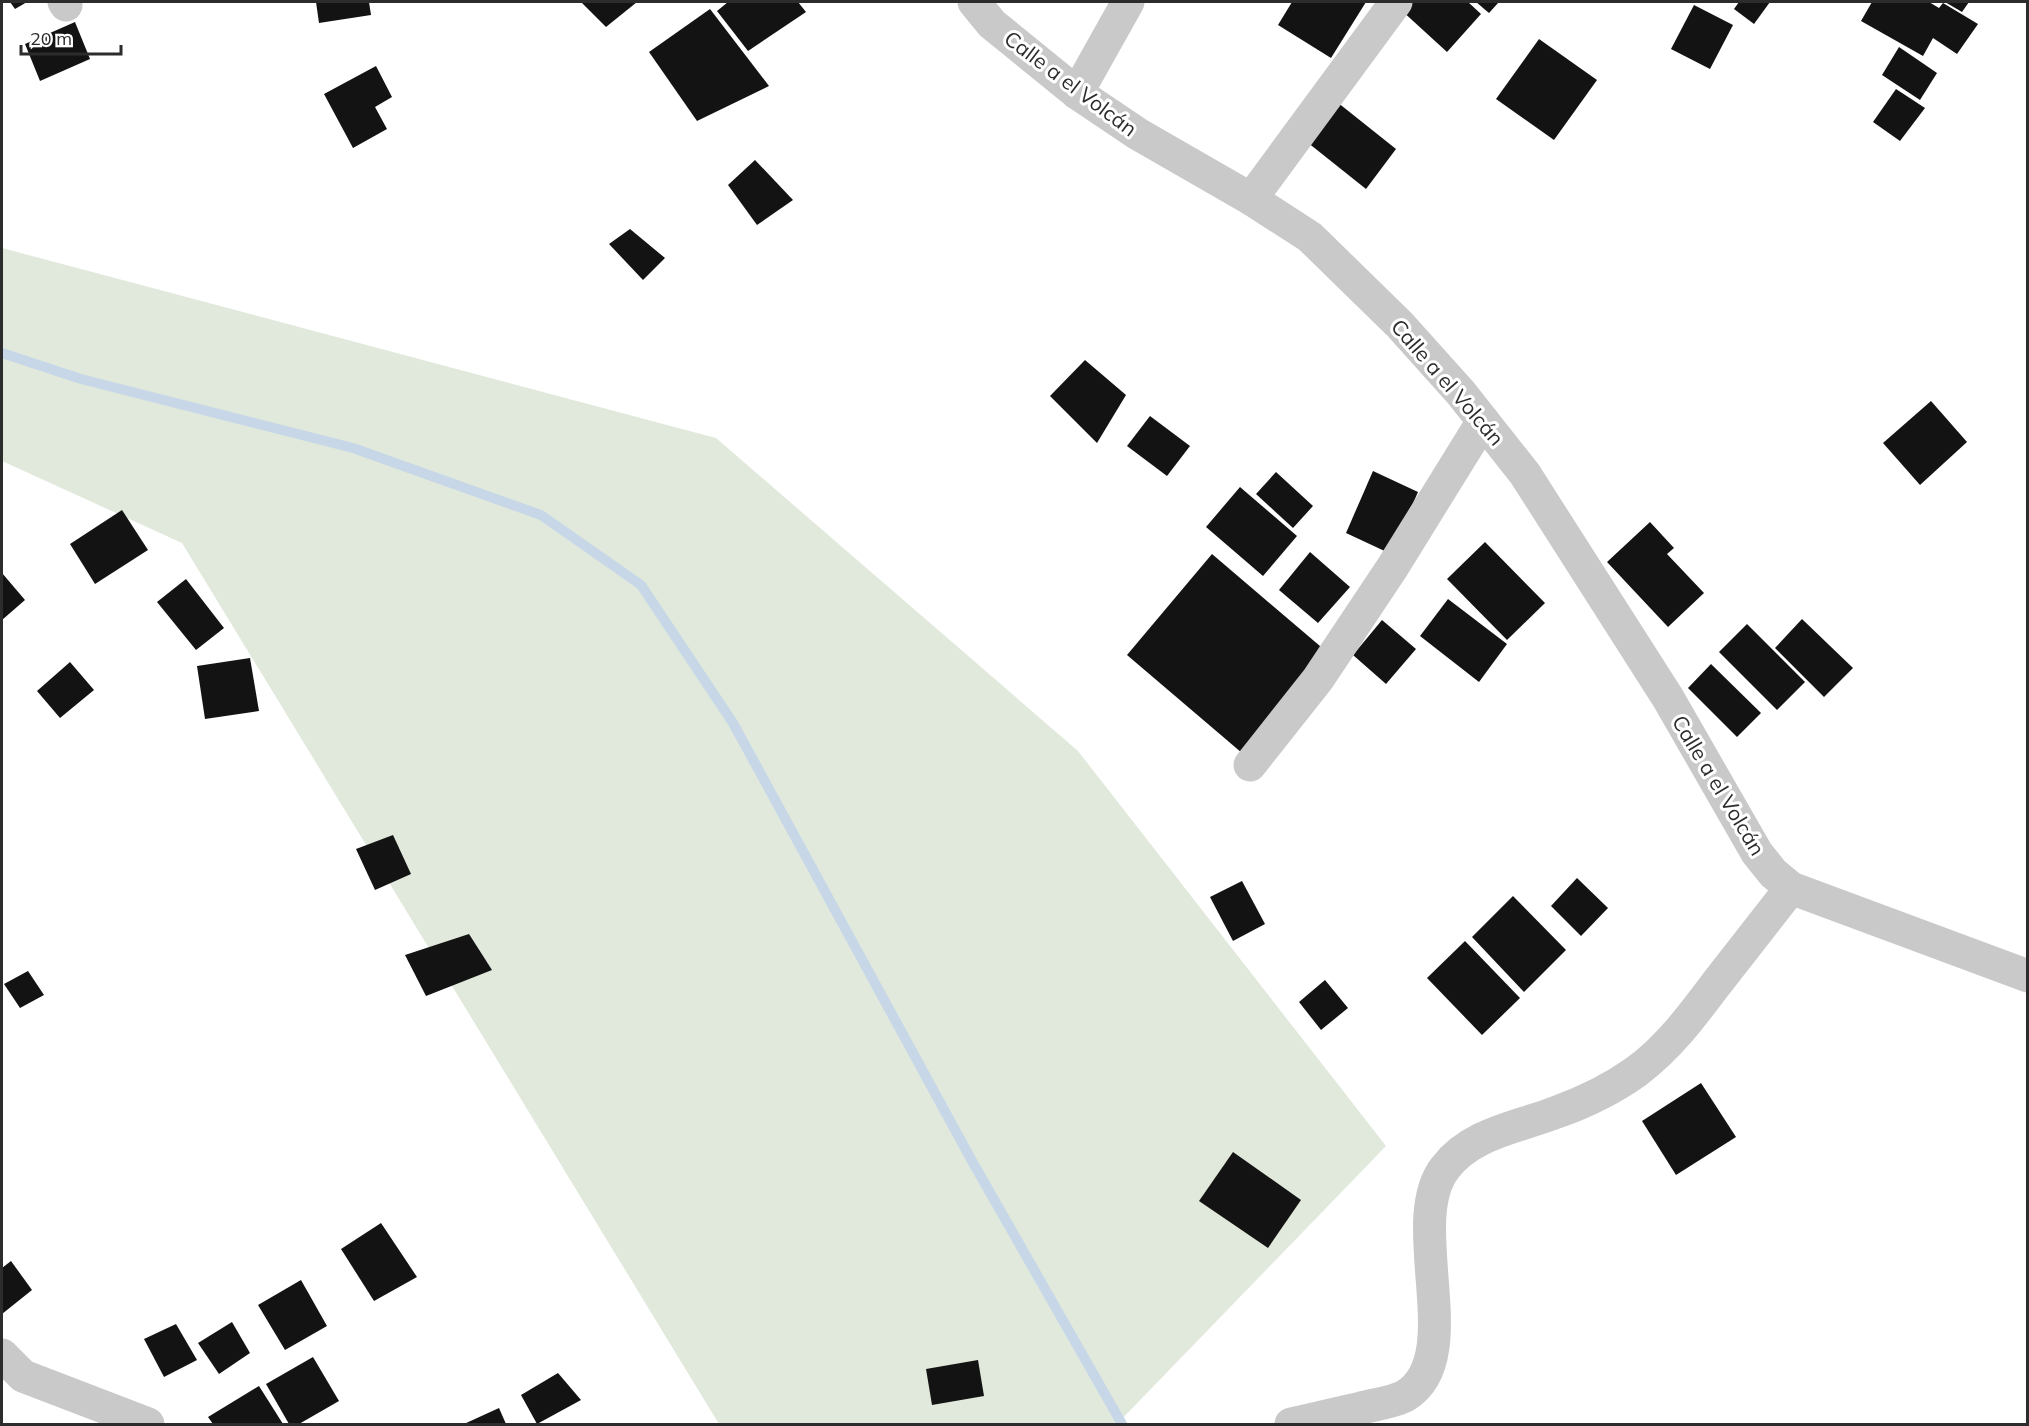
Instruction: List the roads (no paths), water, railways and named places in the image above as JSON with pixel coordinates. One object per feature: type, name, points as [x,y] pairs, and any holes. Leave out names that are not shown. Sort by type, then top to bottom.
[{"type":"street","name":"Calle a el Volcán","points":[[974,2],[993,24],[1077,93],[1138,134],[1251,199],[1310,237],[1400,325],[1483,421],[1525,474],[1668,698],[1757,853],[1773,873],[1791,888]]},
{"type":"street","points":[[1077,93],[1128,2]]},
{"type":"street","points":[[1251,199],[1396,2]]},
{"type":"street","points":[[1251,765],[1318,679],[1392,568],[1483,421]]},
{"type":"street","points":[[1291,1425],[1385,1403],[1413,1390],[1430,1356],[1435,1330],[1430,1212],[1434,1190],[1444,1168],[1465,1148],[1488,1136],[1582,1102],[1604,1092],[1637,1071],[1666,1047],[1791,888],[2028,976]]},
{"type":"street","points":[[2,1355],[23,1376],[148,1425]]},
{"type":"waterway","points":[[2,353],[81,379],[353,448],[541,515],[641,585],[733,723],[972,1161],[1122,1424]]}]
